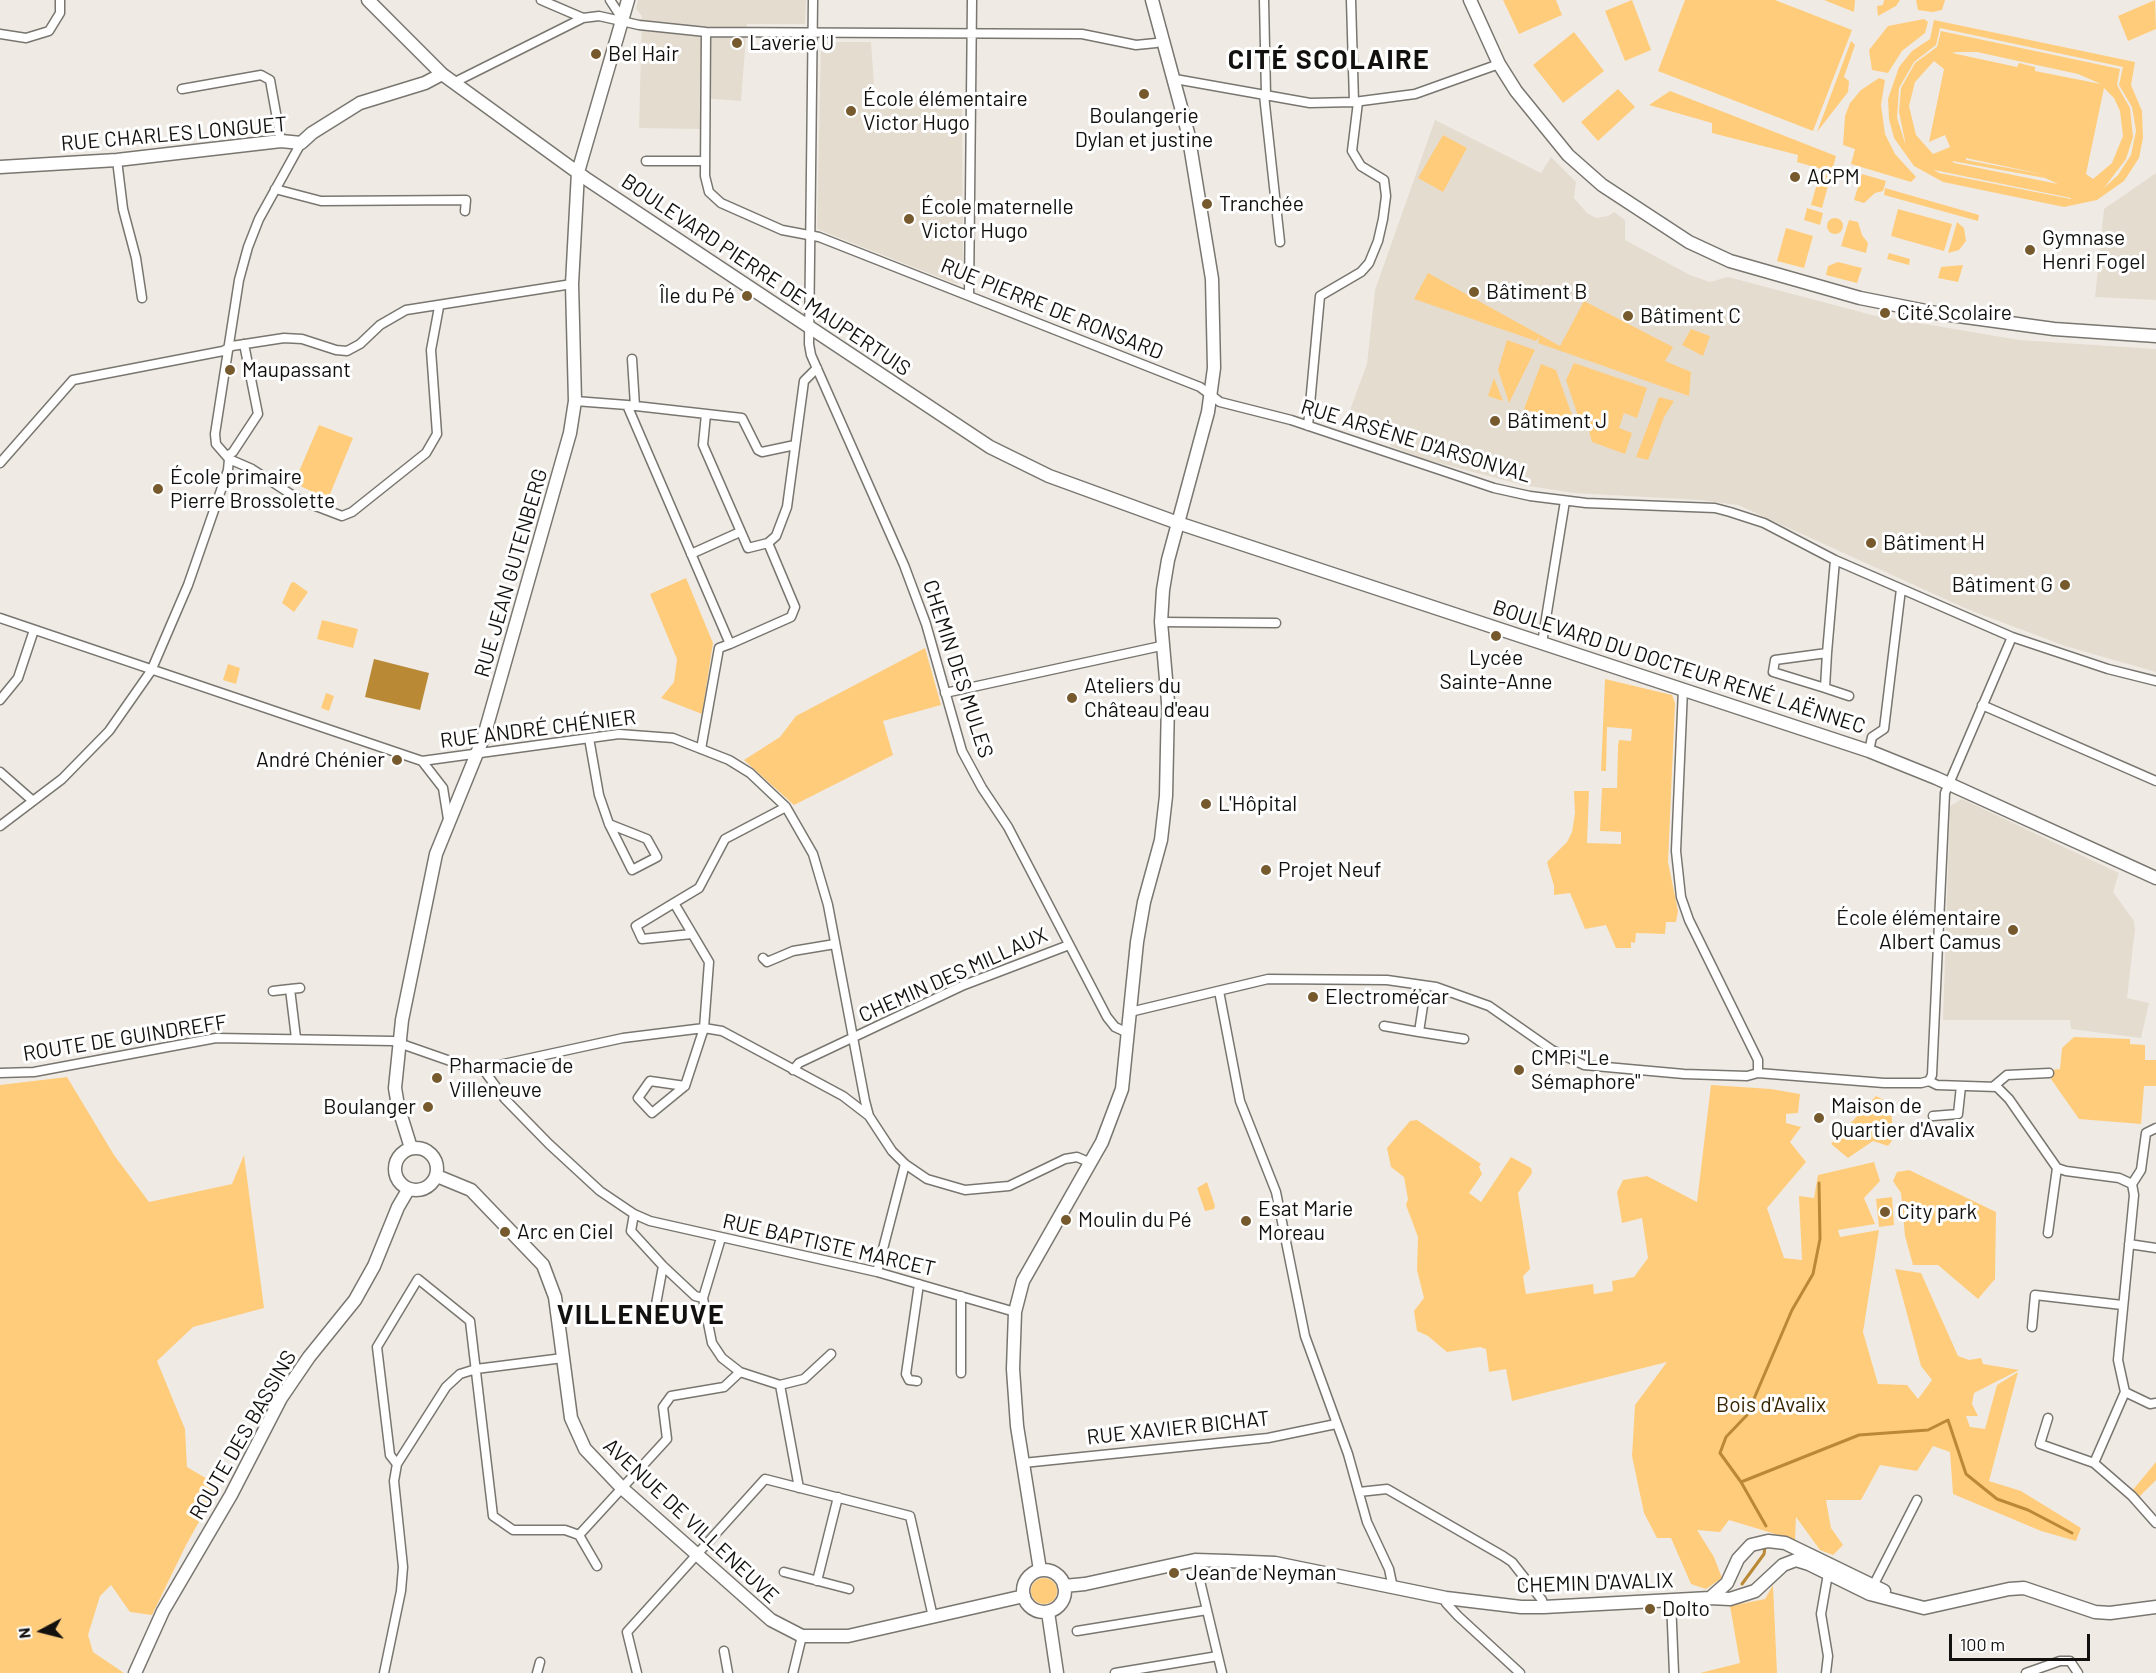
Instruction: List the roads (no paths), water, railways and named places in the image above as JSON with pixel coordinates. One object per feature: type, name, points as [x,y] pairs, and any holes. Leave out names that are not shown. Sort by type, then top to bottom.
[{"type":"street","points":[[0,34],[26,38],[49,31],[60,13],[60,0]]},
{"type":"street","name":"BOULEVARD PIERRE DE MAUPERTUIS","points":[[368,0],[453,83],[578,172],[990,447],[1049,476],[1178,523]]},
{"type":"street","points":[[541,0],[584,18]]},
{"type":"street","points":[[610,0],[623,21]]},
{"type":"street","name":"RUE JEAN GUTENBERG","points":[[411,1148],[395,1088],[399,1042],[436,854],[485,734],[570,433],[575,400],[572,284],[578,172],[628,0]]},
{"type":"street","name":"CHEMIN DES MULES","points":[[813,0],[809,344],[817,368],[904,565],[926,624],[963,751],[982,788],[1008,827],[1107,1017],[1115,1027],[1128,1033]]},
{"type":"street","points":[[969,296],[972,0]]},
{"type":"street","points":[[1144,0],[1175,79],[1188,133],[1191,164]]},
{"type":"street","points":[[1040,1570],[1017,1426],[1013,1369],[1015,1312],[1023,1281],[1108,1131],[1122,1089],[1137,942],[1144,902],[1161,840],[1166,796],[1168,702],[1161,646],[1161,622],[1168,560],[1211,395],[1215,339],[1212,279],[1191,164],[1160,42],[1152,0]]},
{"type":"street","points":[[1264,0],[1265,95],[1280,242]]},
{"type":"street","points":[[1308,426],[1320,296],[1360,272],[1369,263],[1378,242],[1386,196],[1384,180],[1361,166],[1353,151],[1356,102],[1351,0]]},
{"type":"street","points":[[1470,0],[1499,64],[1516,91],[1568,155],[1602,185],[1669,230],[1730,261],[1860,298],[1936,313],[2054,329],[2156,336]]},
{"type":"street","points":[[453,83],[584,18],[599,16],[706,32],[1082,34],[1136,45],[1160,42]]},
{"type":"street","name":"RUE PIERRE DE RONSARD","points":[[706,32],[705,161],[709,192],[721,203],[782,230],[819,237],[1200,387],[1211,395]]},
{"type":"street","points":[[1175,79],[1310,103],[1356,102],[1415,94],[1499,64]]},
{"type":"street","name":"RUE CHARLES LONGUET","points":[[0,167],[117,160],[281,141],[301,144],[312,133],[360,103],[425,83],[442,74]]},
{"type":"street","points":[[182,89],[261,75],[270,80],[281,141]]},
{"type":"street","points":[[301,144],[275,189],[248,247],[239,280],[227,348],[215,434],[216,444],[228,458],[252,469],[300,500],[342,516],[352,512],[426,453],[437,434],[431,350],[439,307]]},
{"type":"street","points":[[117,160],[123,209],[136,258],[142,298]]},
{"type":"street","points":[[646,161],[705,161]]},
{"type":"street","points":[[275,189],[321,201],[466,200],[465,211]]},
{"type":"street","points":[[0,464],[73,380],[244,344],[284,338],[302,339],[347,351],[360,344],[380,325],[406,310],[439,307],[572,284]]},
{"type":"street","points":[[0,826],[62,779],[109,731],[151,671],[188,585],[226,477],[228,458],[258,414],[244,344]]},
{"type":"street","points":[[632,359],[631,406],[730,644]]},
{"type":"street","points":[[706,414],[703,445],[740,532],[748,548],[768,543],[776,536],[787,507],[804,381],[817,368]]},
{"type":"street","name":"RUE ARSÈNE D'ARSONVAL","points":[[1211,395],[1220,402],[1308,426],[1494,488],[1565,501],[1715,508],[1764,523],[1835,560],[2012,637],[2108,669],[2156,681]]},
{"type":"street","points":[[575,400],[742,418],[758,450],[762,452],[795,445]]},
{"type":"street","points":[[1542,643],[1565,501]]},
{"type":"street","name":"BOULEVARD DU DOCTEUR RENÉ LAËNNEC","points":[[1178,523],[1869,751],[2156,878]]},
{"type":"street","points":[[691,554],[740,532]]},
{"type":"street","points":[[701,749],[719,648],[791,617],[795,607],[768,543]]},
{"type":"street","points":[[1825,688],[1835,560]]},
{"type":"street","points":[[1869,751],[1872,737],[1884,729],[1901,589]]},
{"type":"street","name":"RUE ANDRÉ CHÉNIER","points":[[0,618],[422,761],[619,734],[647,734],[673,738],[729,760],[750,773],[786,807],[813,854],[825,896],[869,1116]]},
{"type":"street","points":[[1161,622],[1276,623]]},
{"type":"street","points":[[0,700],[18,678],[34,630]]},
{"type":"street","points":[[1929,1081],[1932,1075],[1943,807],[1948,784],[2012,637]]},
{"type":"street","points":[[945,693],[1161,646]]},
{"type":"street","points":[[1827,653],[1775,660],[1773,672],[1849,696]]},
{"type":"street","points":[[1683,689],[1676,851],[1681,897],[1689,920],[1758,1060],[1758,1073]]},
{"type":"street","points":[[1982,705],[2156,781]]},
{"type":"street","points":[[589,738],[599,795],[609,824],[632,870],[657,857],[647,839],[609,824]]},
{"type":"street","points":[[422,761],[442,788],[448,822]]},
{"type":"street","points":[[0,772],[33,801]]},
{"type":"street","points":[[693,934],[642,939],[636,926],[699,888],[725,839],[786,807]]},
{"type":"street","points":[[674,903],[709,962],[704,1028],[685,1086],[652,1113],[638,1098],[650,1081],[685,1086]]},
{"type":"street","points":[[763,958],[767,962],[793,951],[835,944]]},
{"type":"street","name":"CHEMIN DES MILLAUX","points":[[793,1070],[799,1064],[964,986],[1069,945]]},
{"type":"street","points":[[1130,1012],[1268,979],[1387,980],[1426,986],[1489,1006],[1552,1050],[1584,1065],[1684,1074],[1747,1076],[1758,1073],[1899,1083],[1929,1081],[1937,1085],[1962,1086],[1994,1086],[2007,1075],[2049,1073]]},
{"type":"street","points":[[1419,1032],[1426,986]]},
{"type":"street","points":[[273,990],[300,988]]},
{"type":"street","points":[[290,989],[296,1038]]},
{"type":"street","points":[[1219,991],[1240,1101],[1276,1192],[1305,1336],[1359,1492],[1366,1522],[1389,1569],[1393,1588]]},
{"type":"street","points":[[1384,1026],[1464,1039]]},
{"type":"street","points":[[399,1042],[466,1068],[483,1069],[622,1038],[704,1028],[722,1031],[843,1096],[869,1116],[879,1135],[905,1164],[927,1179],[964,1190],[1009,1186],[1065,1159],[1077,1157],[1091,1162]]},
{"type":"street","name":"ROUTE DE GUINDREFF","points":[[0,1073],[34,1072],[216,1038],[399,1042]]},
{"type":"street","name":"RUE BAPTISTE MARCET","points":[[483,1069],[505,1099],[549,1144],[600,1191],[634,1214],[650,1221],[721,1238],[877,1272],[1015,1312]]},
{"type":"street","points":[[1933,1116],[1958,1114],[1962,1086]]},
{"type":"street","points":[[1994,1086],[2009,1099],[2057,1168],[2119,1178],[2132,1184]]},
{"type":"street","points":[[843,1096],[857,1094],[862,1090]]},
{"type":"street","points":[[2094,1463],[2125,1392],[2118,1360],[2134,1196],[2132,1184],[2141,1170],[2146,1133],[2156,1128]]},
{"type":"street","points":[[411,1148],[419,1148],[432,1154],[438,1167],[437,1176],[423,1190],[408,1190],[398,1181],[395,1167],[400,1155],[411,1148]]},
{"type":"street","points":[[877,1272],[905,1164]]},
{"type":"street","points":[[2048,1233],[2057,1168]]},
{"type":"street","name":"AVENUE DE VILLENEUVE","points":[[437,1176],[471,1190],[543,1265],[555,1298],[576,1434],[595,1462],[771,1620],[802,1636],[848,1636],[1024,1596]]},
{"type":"street","name":"ROUTE DES BASSINS","points":[[135,1673],[163,1611],[231,1495],[262,1431],[309,1357],[355,1300],[374,1266],[398,1207],[408,1190]]},
{"type":"street","points":[[634,1214],[631,1231],[695,1296],[703,1298]]},
{"type":"street","points":[[721,1238],[703,1298],[712,1343],[722,1358],[740,1372],[780,1385],[804,1379],[831,1354]]},
{"type":"street","points":[[2129,1244],[2156,1248]]},
{"type":"street","points":[[654,1315],[663,1266]]},
{"type":"street","points":[[397,1464],[389,1449],[377,1347],[418,1279],[470,1321],[493,1516],[513,1530],[565,1530],[579,1535],[597,1566]]},
{"type":"street","points":[[917,1381],[909,1380],[906,1374],[919,1284]]},
{"type":"street","points":[[2032,1327],[2035,1295],[2122,1305]]},
{"type":"street","points":[[961,1296],[961,1373]]},
{"type":"street","points":[[384,1673],[403,1567],[394,1481],[397,1464],[446,1386],[460,1374],[476,1369],[563,1358]]},
{"type":"street","points":[[579,1535],[667,1439],[663,1407],[671,1396],[724,1388],[740,1372]]},
{"type":"street","points":[[780,1385],[799,1488]]},
{"type":"street","points":[[2125,1392],[2151,1404],[2156,1403]]},
{"type":"street","points":[[2048,1418],[2040,1444],[2094,1463],[2132,1496],[2156,1523]]},
{"type":"street","name":"RUE XAVIER BICHAT","points":[[1023,1463],[1268,1438],[1336,1424]]},
{"type":"street","points":[[637,1673],[627,1632],[765,1479],[910,1516],[933,1617]]},
{"type":"street","points":[[1359,1492],[1387,1490],[1503,1556],[1512,1562],[1542,1600],[1544,1607]]},
{"type":"street","points":[[817,1581],[838,1497]]},
{"type":"street","points":[[1872,1590],[1917,1500]]},
{"type":"street","name":"CHEMIN D'AVALIX","points":[[1710,1598],[1726,1583],[1738,1559],[1750,1545],[1768,1541],[1785,1543],[1829,1569],[1872,1590],[1924,1608],[2009,1589],[2025,1588],[2095,1612],[2125,1612],[2156,1607]]},
{"type":"street","points":[[1195,1560],[1222,1673]]},
{"type":"street","name":"CHEMIN D'AVALIX","points":[[1064,1586],[1085,1584],[1195,1560],[1275,1563],[1446,1598],[1521,1607],[1544,1607],[1710,1598],[1730,1599],[1755,1591],[1783,1565],[1796,1560],[1829,1569]]},
{"type":"street","points":[[1826,1673],[1828,1656],[1821,1614],[1829,1569]]},
{"type":"street","points":[[1040,1570],[1058,1575],[1064,1586],[1065,1593],[1059,1605],[1048,1612],[1030,1607],[1024,1596],[1025,1582],[1040,1570]]},
{"type":"street","points":[[784,1572],[849,1589]]},
{"type":"street","name":"CHEMIN D'AVALIX","points":[[1872,1590],[1915,1601],[1938,1600],[2017,1582],[2039,1585],[2074,1600],[2099,1606],[2156,1599]]},
{"type":"street","points":[[1446,1598],[1446,1603],[1458,1616],[1520,1673]]},
{"type":"street","points":[[1671,1600],[1674,1673]]},
{"type":"street","points":[[1077,1631],[1207,1610]]},
{"type":"street","points":[[1048,1612],[1058,1673]]},
{"type":"street","points":[[793,1673],[802,1636]]},
{"type":"street","points":[[724,1651],[728,1673]]},
{"type":"street","points":[[1114,1673],[1218,1656]]},
{"type":"street","points":[[2026,1673],[2060,1661],[2070,1661],[2078,1673]]},
{"type":"street","points":[[537,1673],[540,1662]]},
{"type":"waterway","points":[[1819,1183],[1820,1239],[1813,1274],[1792,1310],[1747,1415],[1726,1437],[1720,1453],[1741,1482],[1859,1435],[1928,1430],[1948,1420],[1966,1474],[1997,1499],[2028,1510],[2072,1533]]},
{"type":"waterway","points":[[1741,1482],[1766,1526]]},
{"type":"waterway","points":[[1742,1584],[1764,1554],[1765,1547]]},
{"type":"place","name":"Laverie U","points":[[737,43]]},
{"type":"place","name":"Bel Hair","points":[[596,54]]},
{"type":"place","name":"Boulangerie Dylan et justine","points":[[1144,94]]},
{"type":"place","name":"École élémentaire Victor Hugo","points":[[851,111]]},
{"type":"place","name":"ACPM","points":[[1795,177]]},
{"type":"place","name":"Tranchée","points":[[1207,204]]},
{"type":"place","name":"École maternelle Victor Hugo","points":[[909,219]]},
{"type":"place","name":"Gymnase Henri Fogel","points":[[2030,250]]},
{"type":"place","name":"Bâtiment B","points":[[1474,292]]},
{"type":"place","name":"Île du Pé","points":[[747,296]]},
{"type":"place","name":"Cité Scolaire","points":[[1885,313]]},
{"type":"place","name":"Bâtiment C","points":[[1628,316]]},
{"type":"place","name":"Maupassant","points":[[230,370]]},
{"type":"place","name":"Bâtiment J","points":[[1495,421]]},
{"type":"place","name":"École primaire Pierre Brossolette","points":[[158,489]]},
{"type":"place","name":"Bâtiment H","points":[[1871,543]]},
{"type":"place","name":"Bâtiment G","points":[[2065,585]]},
{"type":"place","name":"Lycée Sainte-Anne","points":[[1496,636]]},
{"type":"place","name":"Ateliers du Château d'eau","points":[[1072,698]]},
{"type":"place","name":"André Chénier","points":[[397,760]]},
{"type":"place","name":"L'Hôpital","points":[[1206,804]]},
{"type":"place","name":"Projet Neuf","points":[[1266,870]]},
{"type":"place","name":"École élémentaire Albert Camus","points":[[2013,930]]},
{"type":"place","name":"Electromécar","points":[[1313,997]]},
{"type":"place","name":"CMPi \"Le Sémaphore\"","points":[[1519,1070]]},
{"type":"place","name":"Pharmacie de Villeneuve","points":[[437,1078]]},
{"type":"place","name":"Boulanger","points":[[428,1107]]},
{"type":"place","name":"Maison de Quartier d'Avalix","points":[[1819,1118]]},
{"type":"place","name":"City park","points":[[1885,1212]]},
{"type":"place","name":"Moulin du Pé","points":[[1066,1220]]},
{"type":"place","name":"Esat Marie Moreau","points":[[1246,1221]]},
{"type":"place","name":"Arc en Ciel","points":[[505,1232]]},
{"type":"place","name":"Jean de Neyman","points":[[1174,1573]]},
{"type":"place","name":"Dolto","points":[[1650,1609]]},
{"type":"district","name":"CITÉ SCOLAIRE","points":[[1329,60]]},
{"type":"district","name":"VILLENEUVE","points":[[641,1315]]},
{"type":"park label","name":"Bois d'Avalix","points":[[1771,1405]]}]
